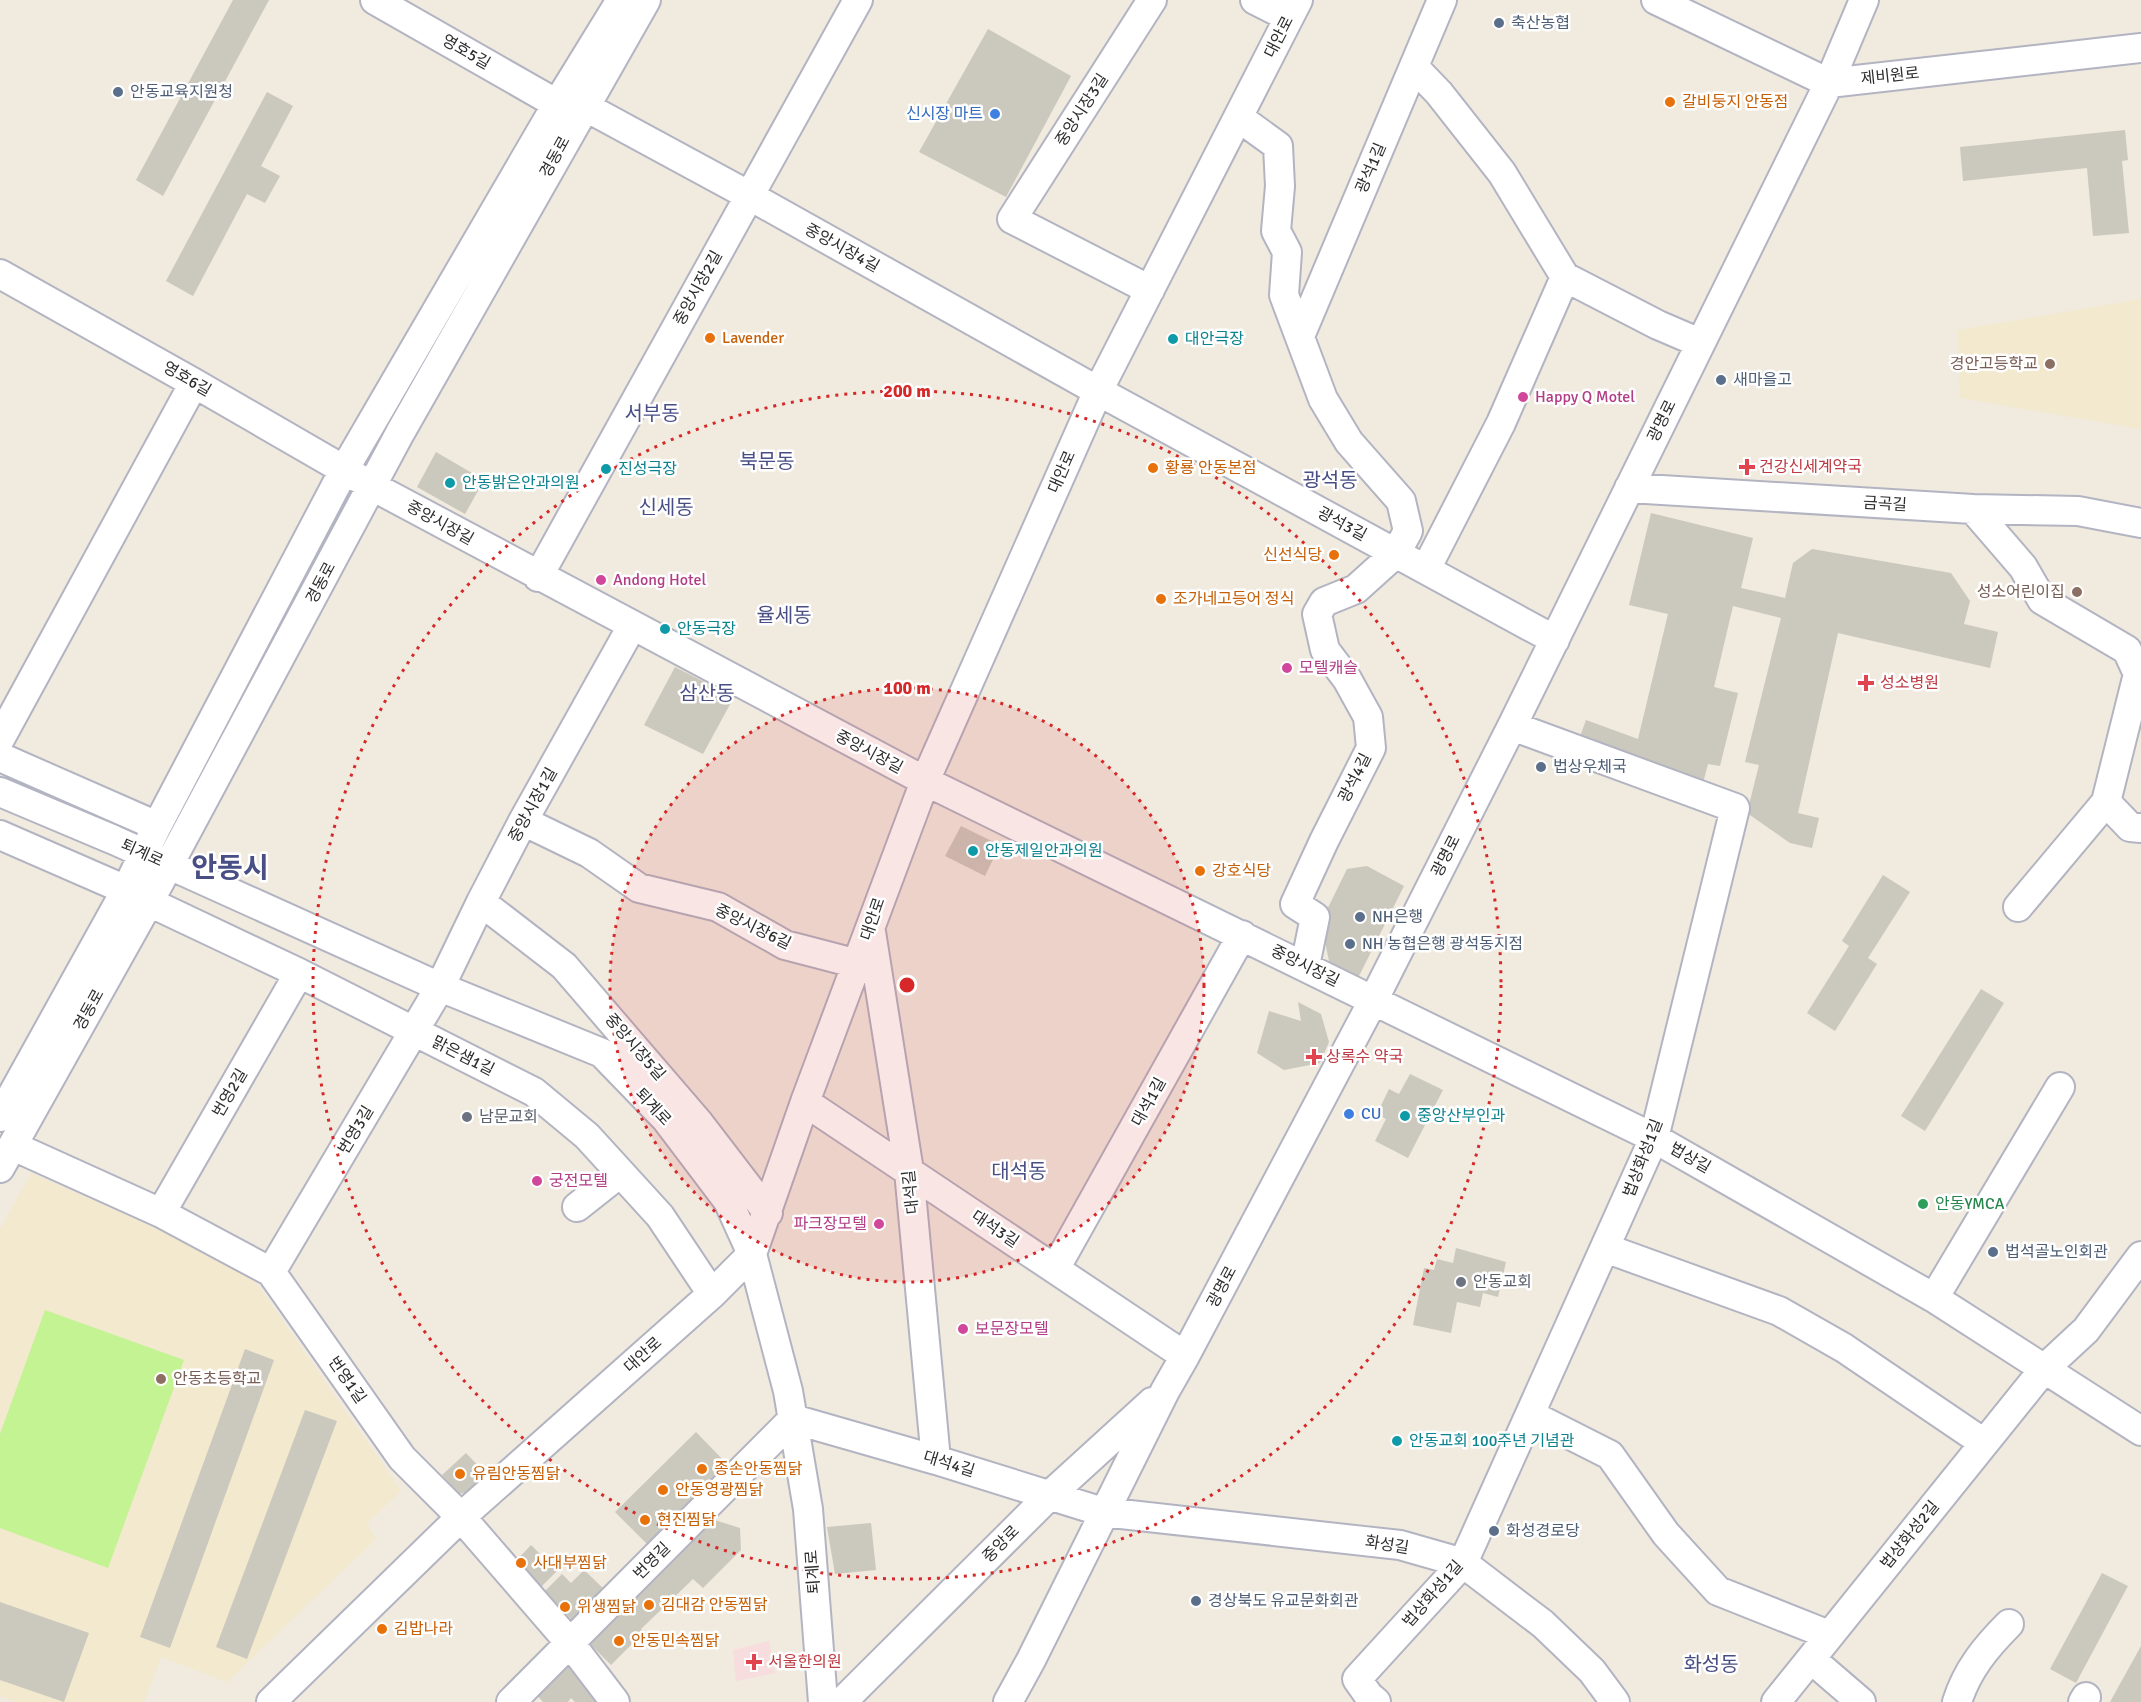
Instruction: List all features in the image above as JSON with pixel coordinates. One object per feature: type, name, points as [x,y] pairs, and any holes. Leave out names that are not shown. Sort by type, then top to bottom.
[{"type":"street","name":"영호5길","points":[[375,0],[570,105]]},
{"type":"street","name":"경동로","points":[[6,1157],[156,859],[372,486],[570,105],[621,0]]},
{"type":"street","name":"경동로","points":[[156,859],[157,826],[344,470],[570,105],[646,0]]},
{"type":"street","name":"중앙시장2길","points":[[538,576],[858,0]]},
{"type":"street","name":"중앙시장3길","points":[[1150,290],[1012,219],[1152,0]]},
{"type":"street","points":[[1255,0],[1293,9]]},
{"type":"street","name":"광석1길","points":[[1300,336],[1442,0]]},
{"type":"street","points":[[1656,0],[1829,83]]},
{"type":"street","name":"광명로","points":[[1008,1702],[1165,1391],[1374,999],[1556,639],[1829,83],[1864,0]]},
{"type":"street","name":"대안로","points":[[271,1702],[461,1517],[712,1294],[752,1254],[805,1102],[924,781],[1098,392],[1293,9]]},
{"type":"street","name":"제비원로","points":[[1829,83],[2141,48]]},
{"type":"street","points":[[1414,67],[1439,93],[1502,173],[1565,277],[1658,325],[1700,343]]},
{"type":"street","name":"중앙시장4길","points":[[570,105],[750,196],[1098,392]]},
{"type":"street","points":[[1238,117],[1278,146],[1280,186],[1276,231],[1287,252],[1284,295],[1323,399],[1344,434],[1401,501],[1408,531],[1396,553]]},
{"type":"street","name":"영호6길","points":[[0,274],[372,486]]},
{"type":"street","points":[[1426,569],[1500,423],[1565,277]]},
{"type":"street","points":[[0,739],[194,383]]},
{"type":"street","name":"광석3길","points":[[1098,392],[1556,639]]},
{"type":"street","name":"중앙시장길","points":[[372,486],[924,781],[1374,999]]},
{"type":"street","name":"금곡길","points":[[1629,488],[1973,509],[2078,512],[2141,523]]},
{"type":"street","points":[[1973,509],[2023,567],[2042,600],[2127,650],[2138,674],[2106,802],[2018,907]]},
{"type":"street","name":"광석4길","points":[[1305,966],[1315,917],[1295,904],[1371,748],[1368,717],[1347,680],[1325,650],[1317,614],[1324,602],[1356,589],[1396,553]]},
{"type":"street","name":"중앙시장1길","points":[[440,987],[523,821],[632,626]]},
{"type":"street","name":"법상화성1길","points":[[1376,1702],[1357,1679],[1463,1563],[1654,1138],[1736,808],[1512,726]]},
{"type":"street","points":[[0,757],[157,826]]},
{"type":"street","name":"퇴계로","points":[[0,792],[156,859],[440,987],[602,1053],[666,1119],[728,1201],[752,1254],[788,1391],[808,1509],[823,1702]]},
{"type":"street","points":[[2106,802],[2130,827],[2141,828]]},
{"type":"street","name":"중앙시장6길","points":[[523,821],[589,852],[639,888],[717,907],[785,945],[858,964]]},
{"type":"street","name":"맑은샘1길","points":[[0,835],[137,896],[299,973],[534,1092],[587,1136],[660,1216],[712,1294]]},
{"type":"street","name":"경동로","points":[[0,1117],[137,896]]},
{"type":"street","name":"중앙시장5길","points":[[481,902],[564,966],[699,1123],[768,1213]]},
{"type":"street","name":"대석길","points":[[870,926],[909,1171],[936,1460]]},
{"type":"street","name":"대석1길","points":[[1055,1269],[1242,935]]},
{"type":"street","name":"번영2길","points":[[160,1214],[299,973]]},
{"type":"street","name":"번영3길","points":[[271,1272],[440,987]]},
{"type":"street","name":"법상길","points":[[1374,999],[1654,1138],[1934,1298],[2141,1431]]},
{"type":"street","points":[[1934,1298],[2060,1088]]},
{"type":"street","name":"대석3길","points":[[805,1102],[1185,1356]]},
{"type":"street","name":"번영1길","points":[[6,1157],[160,1214],[271,1272],[402,1458],[461,1517],[570,1643],[615,1702]]},
{"type":"street","points":[[577,1207],[620,1173]]},
{"type":"street","points":[[1605,1248],[1779,1311],[1844,1348],[1984,1443]]},
{"type":"street","name":"법상화성2길","points":[[1776,1702],[2044,1369],[2086,1330],[2141,1256]]},
{"type":"street","name":"중앙로","points":[[842,1702],[1050,1495],[1165,1391]]},
{"type":"street","points":[[1531,1415],[1610,1455],[1666,1534],[1718,1591],[1829,1635]]},
{"type":"street","name":"대석4길","points":[[793,1419],[936,1460],[1103,1512]]},
{"type":"street","name":"번영길","points":[[511,1702],[793,1419]]},
{"type":"street","name":"화성길","points":[[1103,1512],[1400,1545],[1463,1563],[1543,1624],[1592,1671],[1615,1702]]},
{"type":"street","points":[[1958,1702],[1970,1670],[1984,1649],[2009,1624]]},
{"type":"street","points":[[1811,1659],[1862,1702]]},
{"type":"shaded area","name":"경안고등학교","points":[[2141,299],[2141,429],[1960,398],[1958,330]]},
{"type":"shaded area","name":"안동초등학교","points":[[31,1173],[245,1267],[401,1491],[367,1523],[376,1539],[227,1682],[161,1657],[144,1702],[16,1702],[0,1696],[0,1229]]},
{"type":"shaded area","name":"서울한의원","points":[[769,1641],[775,1673],[736,1681],[733,1650]]},
{"type":"green space","points":[[45,1310],[184,1360],[108,1568],[0,1528],[0,1434]]},
{"type":"building","points":[[233,0],[269,0],[163,196],[136,180]]},
{"type":"building","name":"신시장 마트","points":[[988,29],[1071,76],[1006,197],[919,152]]},
{"type":"building","points":[[267,92],[293,106],[261,166],[280,176],[265,203],[247,194],[193,296],[166,281]]},
{"type":"building","points":[[2125,130],[2128,160],[2122,161],[2129,233],[2093,236],[2087,168],[1963,181],[1960,147]]},
{"type":"building","name":"안동밝은안과의원","points":[[436,452],[484,480],[465,514],[417,487]]},
{"type":"building","name":"성소병원","points":[[1651,513],[1753,538],[1741,588],[1785,598],[1793,563],[1812,549],[1951,573],[1970,601],[1964,624],[1998,632],[1990,668],[1838,633],[1798,813],[1819,818],[1812,848],[1790,843],[1747,813],[1759,765],[1745,762],[1781,618],[1733,606],[1714,687],[1738,693],[1720,766],[1708,764],[1702,787],[1578,742],[1586,720],[1638,739],[1668,614],[1629,605]]},
{"type":"building","points":[[675,667],[734,697],[703,754],[644,725]]},
{"type":"building","name":"안동제일안과의원","points":[[961,826],[1000,845],[985,876],[945,856]]},
{"type":"building","name":"NH 농협은행 광석동지점","points":[[1367,866],[1404,886],[1357,980],[1330,966],[1321,922],[1347,869]]},
{"type":"building","points":[[1883,875],[1910,892],[1868,958],[1877,964],[1835,1031],[1807,1013],[1849,946],[1842,941]]},
{"type":"building","points":[[1981,989],[2004,1003],[1925,1131],[1901,1116]]},
{"type":"building","points":[[1298,1002],[1321,1014],[1329,1042],[1320,1063],[1284,1070],[1257,1053],[1269,1011],[1301,1021]]},
{"type":"building","name":"중앙산부인과","points":[[1410,1074],[1443,1090],[1408,1158],[1375,1141],[1386,1119],[1377,1114],[1389,1089],[1399,1094]]},
{"type":"building","name":"안동교회","points":[[1456,1248],[1506,1262],[1498,1297],[1483,1293],[1480,1307],[1457,1302],[1451,1333],[1413,1325],[1424,1268],[1434,1270],[1437,1259],[1453,1263]]},
{"type":"building","points":[[245,1349],[274,1360],[170,1648],[140,1637]]},
{"type":"building","points":[[305,1410],[337,1421],[247,1659],[216,1647]]},
{"type":"building","points":[[696,1432],[729,1466],[649,1546],[615,1512]]},
{"type":"building","points":[[466,1453],[487,1475],[468,1492],[459,1494],[442,1475]]},
{"type":"building","points":[[705,1517],[740,1528],[741,1550],[703,1588],[693,1579],[641,1629],[644,1632],[611,1665],[584,1638]]},
{"type":"building","points":[[871,1523],[876,1570],[835,1574],[827,1527]]},
{"type":"building","points":[[531,1545],[557,1571],[540,1588],[514,1563]]},
{"type":"building","points":[[584,1570],[603,1588],[572,1620],[544,1592],[562,1574],[571,1583]]},
{"type":"building","points":[[2102,1573],[2128,1586],[2076,1683],[2050,1669]]},
{"type":"building","points":[[0,1602],[89,1633],[64,1702],[0,1680]]},
{"type":"building","points":[[2141,1646],[2141,1702],[2110,1702]]},
{"type":"building","points":[[563,1662],[576,1666],[600,1702],[575,1702],[571,1698],[568,1702],[543,1702],[533,1691]]},
{"type":"place","name":"축산농협","points":[[1499,23]]},
{"type":"place","name":"안동교육지원청","points":[[118,92]]},
{"type":"place","name":"갈비둥지 안동점","points":[[1670,102]]},
{"type":"place","name":"신시장 마트","points":[[995,114]]},
{"type":"place","name":"Lavender","points":[[710,338]]},
{"type":"place","name":"대안극장","points":[[1173,339]]},
{"type":"place","name":"경안고등학교","points":[[2050,364]]},
{"type":"place","name":"새마을고","points":[[1721,380]]},
{"type":"place","name":"Happy Q Motel","points":[[1523,397]]},
{"type":"place","name":"건강신세계약국","points":[[1747,467]]},
{"type":"place","name":"황룡 안동본점","points":[[1153,468]]},
{"type":"place","name":"진성극장","points":[[606,469]]},
{"type":"place","name":"안동밝은안과의원","points":[[450,483]]},
{"type":"place","name":"신선식당","points":[[1334,555]]},
{"type":"place","name":"Andong Hotel","points":[[601,580]]},
{"type":"place","name":"성소어린이집","points":[[2077,592]]},
{"type":"place","name":"조가네고등어 정식","points":[[1161,599]]},
{"type":"place","name":"안동극장","points":[[665,629]]},
{"type":"place","name":"모텔캐슬","points":[[1287,668]]},
{"type":"place","name":"성소병원","points":[[1866,683]]},
{"type":"place","name":"법상우체국","points":[[1541,767]]},
{"type":"place","name":"안동제일안과의원","points":[[973,851]]},
{"type":"place","name":"강호식당","points":[[1200,871]]},
{"type":"place","name":"NH은행","points":[[1360,917]]},
{"type":"place","name":"NH 농협은행 광석동지점","points":[[1350,944]]},
{"type":"place","name":"상록수 약국","points":[[1314,1057]]},
{"type":"place","name":"CU","points":[[1349,1114]]},
{"type":"place","name":"중앙산부인과","points":[[1405,1116]]},
{"type":"place","name":"남문교회","points":[[467,1117]]},
{"type":"place","name":"궁전모텔","points":[[537,1181]]},
{"type":"place","name":"안동YMCA","points":[[1923,1204]]},
{"type":"place","name":"파크장모텔","points":[[879,1224]]},
{"type":"place","name":"법석골노인회관","points":[[1993,1252]]},
{"type":"place","name":"안동교회","points":[[1461,1282]]},
{"type":"place","name":"보문장모텔","points":[[963,1329]]},
{"type":"place","name":"안동초등학교","points":[[161,1379]]},
{"type":"place","name":"안동교회 100주년 기념관","points":[[1397,1441]]},
{"type":"place","name":"종손안동찜닭","points":[[702,1469]]},
{"type":"place","name":"유림안동찜닭","points":[[460,1474]]},
{"type":"place","name":"안동영광찜닭","points":[[663,1490]]},
{"type":"place","name":"현진찜닭","points":[[645,1520]]},
{"type":"place","name":"화성경로당","points":[[1494,1531]]},
{"type":"place","name":"사대부찜닭","points":[[521,1563]]},
{"type":"place","name":"경상북도 유교문화회관","points":[[1196,1601]]},
{"type":"place","name":"김대감 안동찜닭","points":[[649,1605]]},
{"type":"place","name":"위생찜닭","points":[[565,1607]]},
{"type":"place","name":"김밥나라","points":[[382,1629]]},
{"type":"place","name":"안동민속찜닭","points":[[619,1641]]},
{"type":"place","name":"서울한의원","points":[[754,1662]]},
{"type":"district","name":"서부동","points":[[652,413]]},
{"type":"district","name":"북문동","points":[[767,461]]},
{"type":"district","name":"광석동","points":[[1330,480]]},
{"type":"district","name":"신세동","points":[[666,507]]},
{"type":"district","name":"율세동","points":[[784,615]]},
{"type":"district","name":"삼산동","points":[[707,693]]},
{"type":"district","name":"안동시","points":[[230,868]]},
{"type":"district","name":"대석동","points":[[1019,1171]]},
{"type":"district","name":"화성동","points":[[1711,1664]]}]
